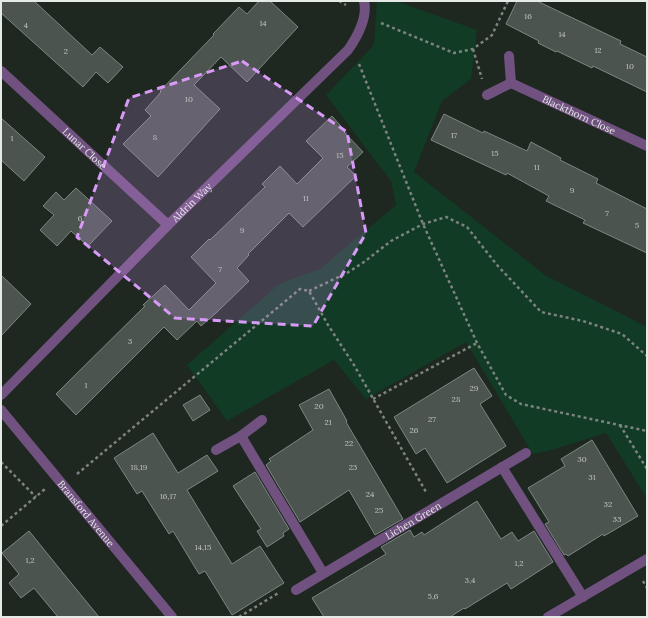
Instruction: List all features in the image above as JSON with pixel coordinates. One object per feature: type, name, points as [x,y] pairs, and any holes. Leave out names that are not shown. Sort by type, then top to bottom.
[{"type":"street","name":"Aldrin Way","points":[[1,395],[168,225],[348,50],[359,34],[364,16],[364,1]]},
{"type":"street","points":[[487,95],[511,83],[510,56]]},
{"type":"street","name":"Lunar Close","points":[[1,71],[168,225]]},
{"type":"street","name":"Blackthorn Close","points":[[511,83],[647,146]]},
{"type":"street","name":"Bransford Avenue","points":[[1,410],[172,617]]},
{"type":"street","points":[[216,450],[241,436],[262,420]]},
{"type":"street","points":[[241,436],[323,573]]},
{"type":"street","name":"Lichen Green","points":[[296,590],[526,452]]},
{"type":"street","points":[[502,467],[583,597]]},
{"type":"street","points":[[548,617],[647,559]]},
{"type":"path","points":[[339,1],[364,16],[454,53],[473,49],[492,36],[508,1]]},
{"type":"path","points":[[473,49],[487,95]]},
{"type":"path","points":[[348,50],[358,60],[423,224],[477,343],[506,395],[521,404],[647,431]]},
{"type":"path","points":[[1,526],[36,497],[60,482],[300,289],[309,291],[347,273],[364,262],[391,240],[423,224],[446,217],[467,227],[497,265],[541,312],[583,321],[622,334],[647,356]]},
{"type":"path","points":[[309,291],[328,325],[354,365],[435,507]]},
{"type":"path","points":[[373,399],[477,343]]},
{"type":"path","points":[[619,425],[647,469]]},
{"type":"path","points":[[1,462],[36,497]]},
{"type":"path","points":[[239,617],[285,589],[296,590]]},
{"type":"highlighted area","points":[[242,61],[347,132],[366,233],[313,326],[175,318],[77,237],[129,98]]},
{"type":"green space","points":[[377,1],[396,1],[477,30],[471,79],[442,101],[414,172],[545,275],[647,327],[647,498],[606,433],[548,451],[533,454],[466,342],[366,399],[334,360],[227,421],[187,365],[279,284],[320,269],[396,205],[391,181],[326,95],[374,45]]},
{"type":"building","points":[[1,1],[34,1],[92,55],[100,47],[123,67],[108,83],[96,72],[83,87],[1,13]]},
{"type":"building","points":[[259,1],[270,1],[298,27],[247,82],[221,57],[194,85],[220,109],[158,177],[123,144],[151,116],[145,110],[161,92],[160,91],[214,35],[213,34],[239,7],[247,14]]},
{"type":"building","points":[[517,1],[537,1],[621,41],[620,44],[647,57],[647,92],[593,66],[592,68],[557,51],[556,52],[538,43],[539,41],[506,24]]},
{"type":"building","points":[[444,114],[483,133],[484,131],[527,151],[531,142],[561,158],[560,160],[598,179],[596,183],[647,209],[647,253],[583,223],[585,220],[546,201],[549,196],[507,173],[506,175],[431,140]]},
{"type":"building","points":[[332,116],[345,131],[344,132],[363,152],[347,167],[356,176],[303,227],[289,213],[248,254],[249,255],[237,268],[249,281],[216,313],[201,326],[197,321],[177,340],[164,327],[76,415],[56,394],[145,306],[143,305],[165,285],[189,310],[216,283],[191,257],[265,187],[262,184],[280,166],[297,184],[323,158],[306,141]]},
{"type":"building","points":[[1,118],[45,157],[24,181],[1,160]]},
{"type":"building","points":[[76,188],[112,221],[88,246],[71,231],[57,246],[40,230],[54,215],[43,206],[56,192],[64,200]]},
{"type":"building","points":[[1,275],[31,304],[1,336]]},
{"type":"building","points":[[474,368],[492,396],[480,404],[506,446],[447,483],[425,448],[416,454],[394,417]]},
{"type":"building","points":[[329,389],[347,421],[346,422],[403,519],[375,535],[349,490],[300,522],[266,465],[271,461],[269,459],[313,430],[299,405]]},
{"type":"building","points":[[200,395],[210,410],[193,421],[183,405]]},
{"type":"building","points":[[153,433],[178,473],[207,455],[218,471],[187,490],[232,564],[260,546],[284,583],[232,615],[205,571],[199,574],[173,531],[169,534],[142,491],[137,494],[114,458]]},
{"type":"building","points":[[592,440],[638,516],[604,536],[603,534],[568,556],[566,554],[564,555],[545,524],[549,522],[528,488],[565,466],[561,459]]},
{"type":"building","points":[[255,472],[289,529],[283,533],[284,536],[267,547],[257,531],[261,529],[233,486]]},
{"type":"building","points":[[477,501],[501,539],[512,532],[518,541],[534,531],[553,562],[511,589],[507,583],[450,617],[324,617],[312,598],[386,554],[381,547],[410,530],[414,537],[422,532],[424,535]]},
{"type":"building","points":[[29,531],[99,617],[58,617],[34,588],[21,598],[9,583],[19,574],[2,553]]}]
